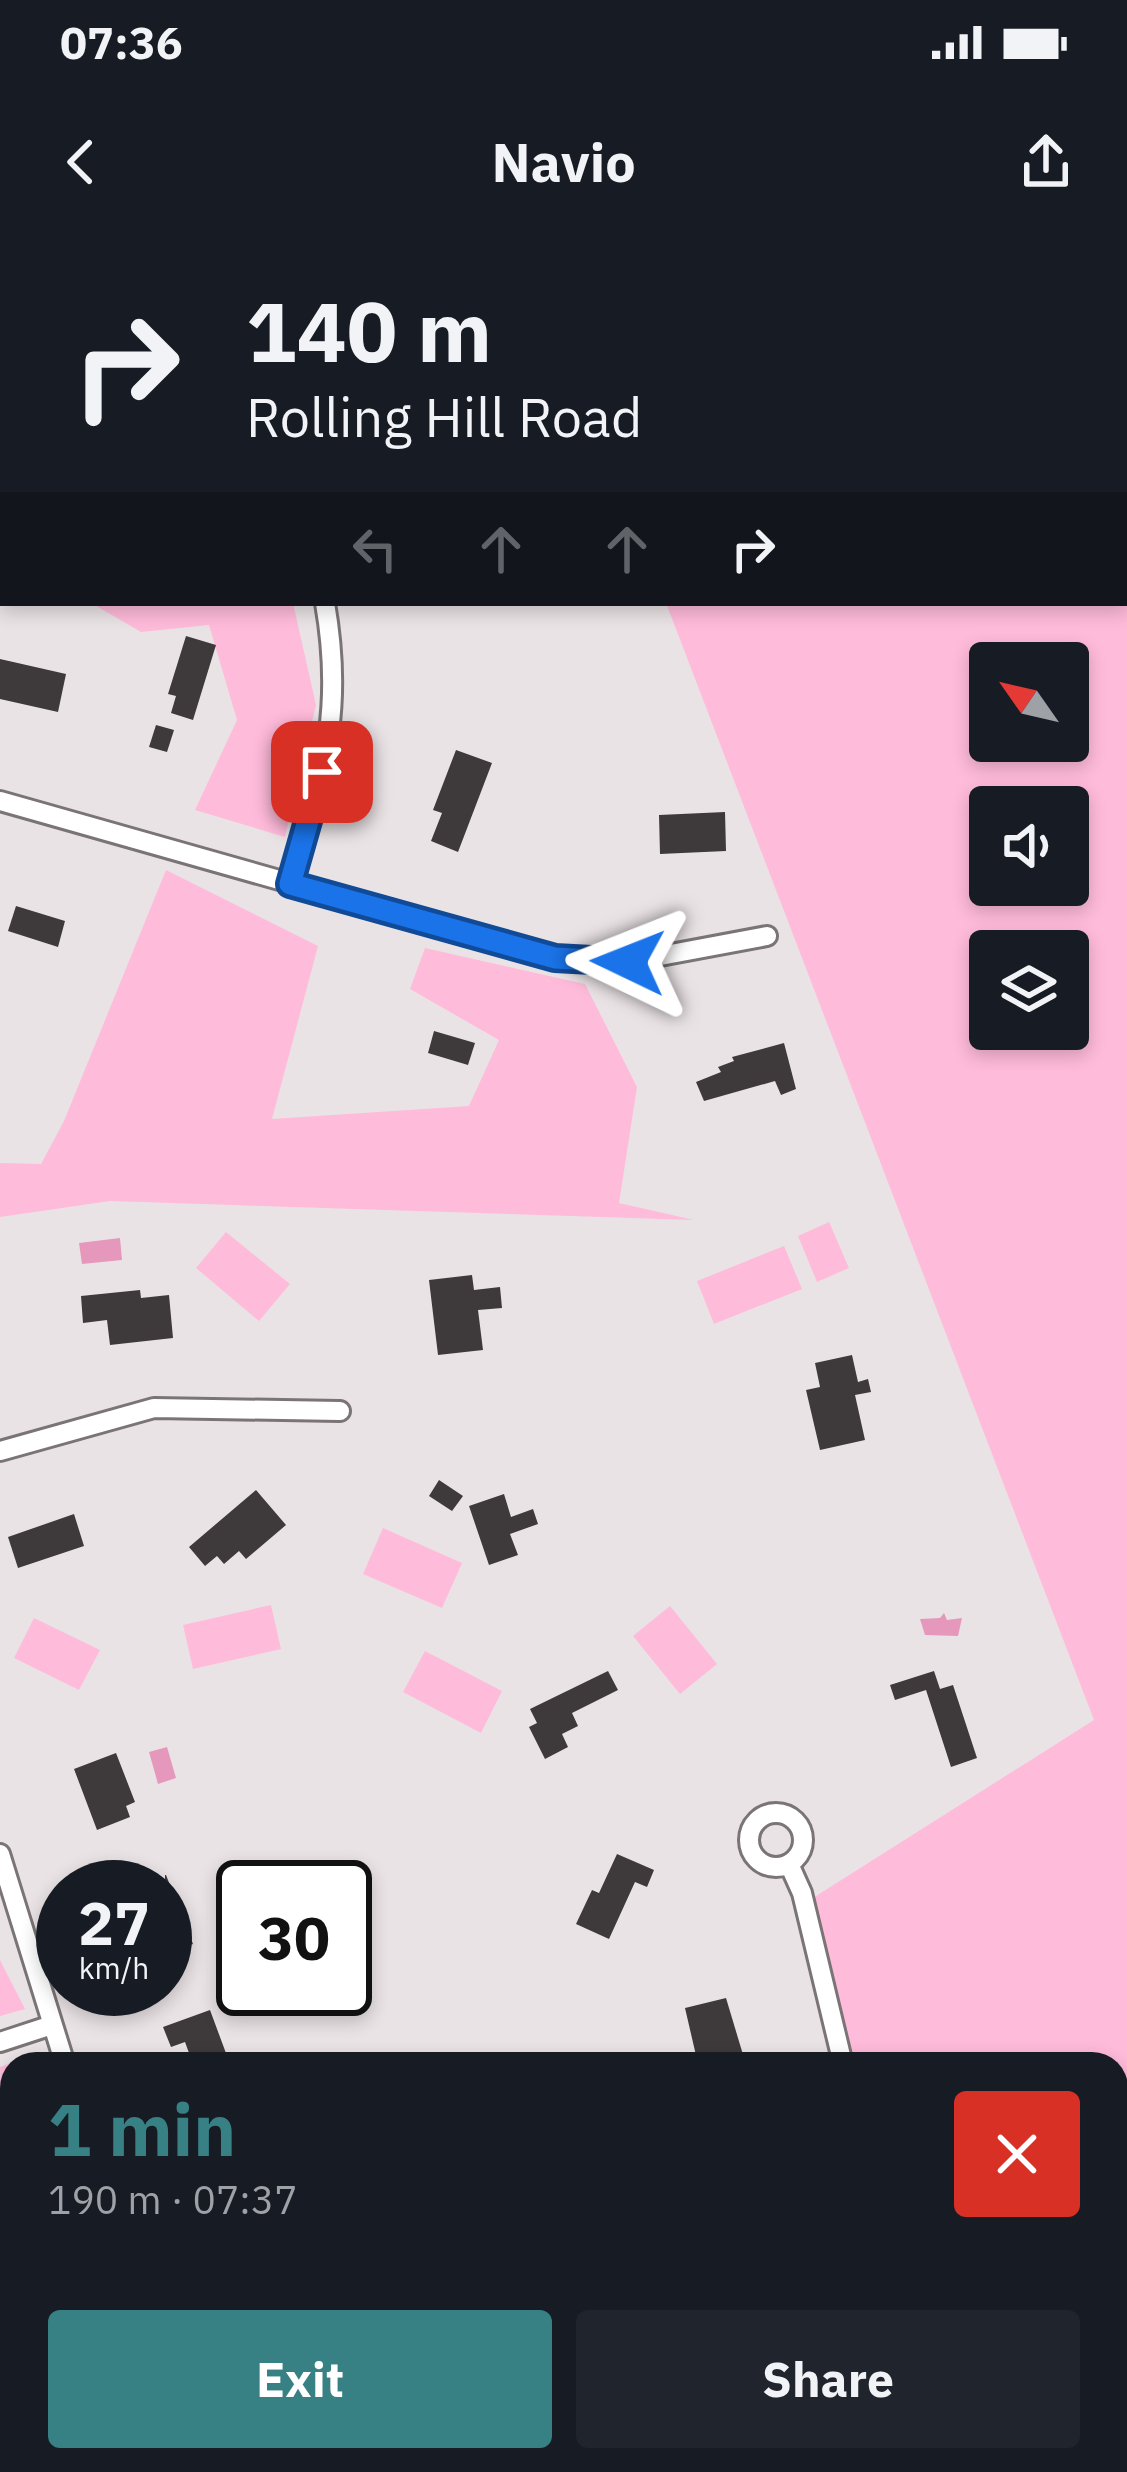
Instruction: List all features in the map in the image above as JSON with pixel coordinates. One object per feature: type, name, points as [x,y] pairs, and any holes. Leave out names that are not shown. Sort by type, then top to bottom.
[{"type":"street","points":[[290,884],[332,734],[335,702],[325,606]]},
{"type":"street","points":[[0,801],[555,958],[628,962],[767,936]]},
{"type":"street","points":[[0,1451],[154,1408],[340,1411]]},
{"type":"street","points":[[0,1854],[61,2052]]},
{"type":"street","points":[[789,1864],[802,1893],[840,2052]]},
{"type":"street","points":[[0,2042],[52,2025]]},
{"type":"shaded area","points":[[96,606],[294,606],[316,705],[285,837],[195,810],[237,720],[209,625],[141,632]]},
{"type":"shaded area","points":[[667,606],[1127,606],[1127,2052],[840,2052],[805,1903],[1094,1720]]},
{"type":"shaded area","points":[[166,870],[318,946],[272,1119],[469,1106],[499,1040],[410,989],[425,948],[585,984],[637,1087],[619,1203],[694,1220],[110,1201],[0,1217],[0,1163],[41,1164],[64,1121]]},
{"type":"shaded area","points":[[829,1222],[849,1268],[817,1282],[798,1236]]},
{"type":"shaded area","points":[[226,1232],[290,1284],[259,1321],[196,1268]]},
{"type":"shaded area","points":[[120,1238],[122,1260],[82,1264],[79,1243]]},
{"type":"shaded area","points":[[784,1246],[802,1289],[714,1324],[697,1281]]},
{"type":"shaded area","points":[[383,1528],[462,1563],[442,1608],[363,1574]]},
{"type":"shaded area","points":[[271,1605],[281,1649],[193,1669],[183,1625]]},
{"type":"shaded area","points":[[670,1606],[717,1664],[680,1694],[633,1636]]},
{"type":"shaded area","points":[[944,1613],[947,1620],[962,1618],[958,1636],[925,1635],[920,1619],[940,1618]]},
{"type":"shaded area","points":[[34,1618],[100,1650],[79,1690],[14,1658]]},
{"type":"shaded area","points":[[425,1651],[502,1691],[481,1733],[403,1692]]},
{"type":"shaded area","points":[[167,1747],[176,1778],[158,1784],[149,1752]]},
{"type":"shaded area","points":[[0,1960],[25,2009],[0,2016]]},
{"type":"building","points":[[186,636],[216,645],[193,720],[171,713],[176,696],[168,694]]},
{"type":"building","points":[[0,659],[66,674],[58,712],[0,699]]},
{"type":"building","points":[[156,725],[174,730],[167,752],[149,747]]},
{"type":"building","points":[[456,750],[492,763],[458,852],[431,841],[442,813],[433,810]]},
{"type":"building","points":[[725,812],[726,851],[660,854],[659,815]]},
{"type":"building","points":[[16,906],[65,921],[58,947],[8,931]]},
{"type":"building","points":[[434,1031],[475,1043],[468,1065],[428,1053]]},
{"type":"building","points":[[784,1043],[796,1089],[781,1095],[775,1081],[704,1101],[696,1082],[721,1072],[718,1067],[734,1061],[732,1057]]},
{"type":"building","points":[[472,1275],[474,1290],[500,1287],[502,1308],[478,1310],[483,1350],[438,1355],[429,1280]]},
{"type":"building","points":[[140,1290],[141,1298],[169,1295],[173,1338],[110,1345],[107,1320],[83,1323],[81,1296]]},
{"type":"building","points":[[852,1355],[858,1382],[868,1379],[871,1392],[855,1395],[865,1440],[820,1450],[806,1390],[820,1387],[815,1363]]},
{"type":"building","points":[[439,1480],[463,1496],[452,1511],[429,1496]]},
{"type":"building","points":[[256,1490],[286,1525],[246,1559],[239,1551],[224,1564],[217,1556],[205,1566],[189,1547]]},
{"type":"building","points":[[504,1494],[511,1517],[533,1509],[538,1524],[510,1534],[518,1555],[489,1565],[469,1506]]},
{"type":"building","points":[[74,1514],[84,1546],[18,1568],[8,1537]]},
{"type":"building","points":[[608,1671],[618,1690],[572,1713],[578,1726],[562,1734],[568,1747],[545,1759],[529,1727],[537,1723],[530,1709]]},
{"type":"building","points":[[934,1671],[940,1689],[953,1685],[977,1758],[951,1767],[926,1690],[895,1700],[890,1685]]},
{"type":"building","points":[[116,1753],[135,1802],[126,1806],[130,1817],[97,1830],[74,1769]]},
{"type":"building","points":[[617,1854],[654,1870],[647,1887],[635,1882],[609,1939],[576,1924],[592,1890],[599,1893]]},
{"type":"building","points":[[726,1998],[742,2052],[695,2052],[685,2008]]},
{"type":"building","points":[[210,2010],[226,2052],[189,2052],[185,2042],[171,2047],[163,2027]]},
{"type":"route","points":[[322,772],[290,884],[555,958],[628,962]]}]
